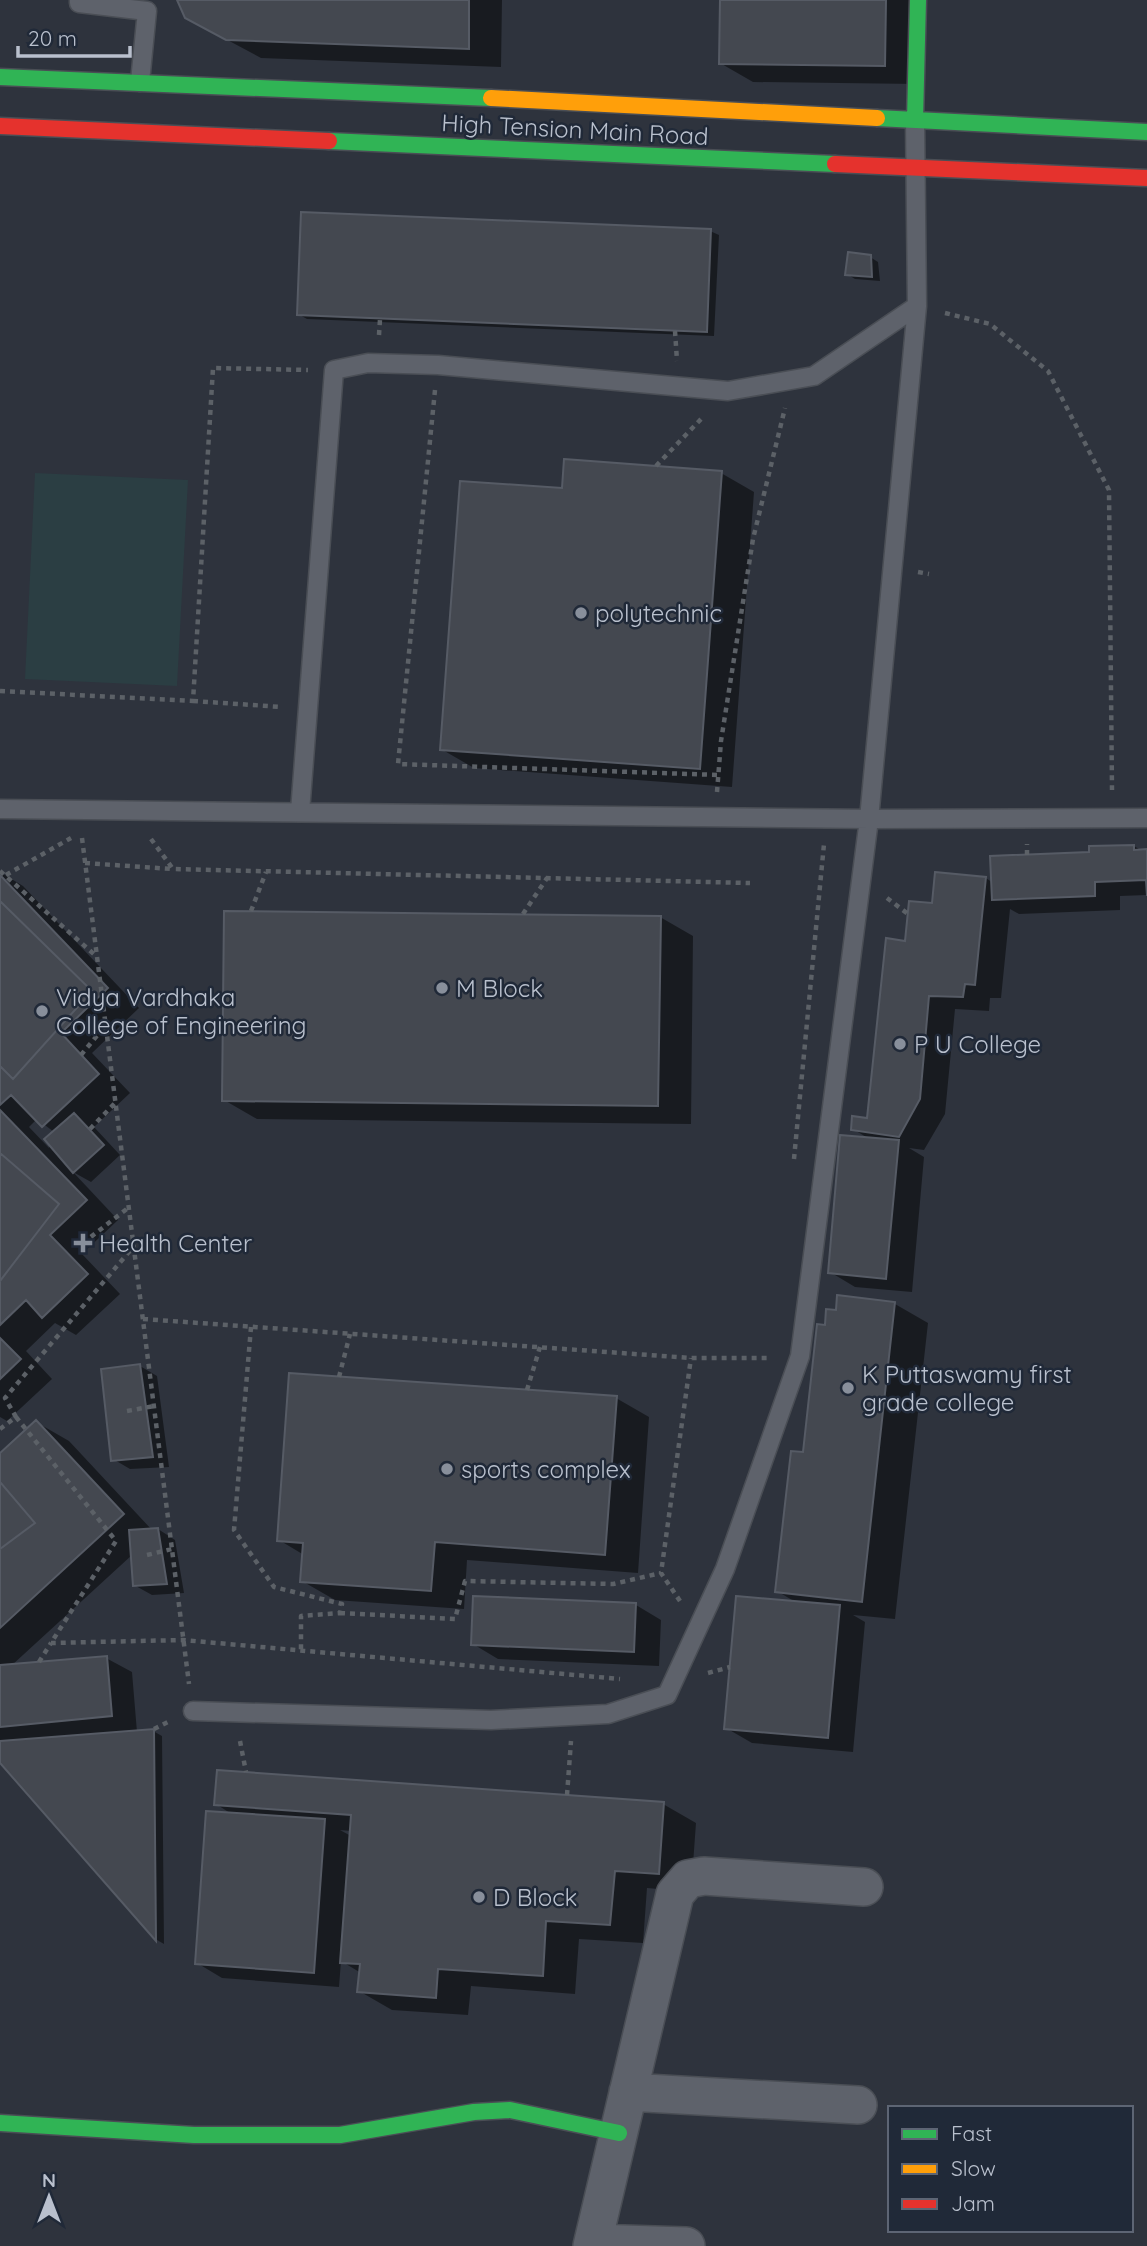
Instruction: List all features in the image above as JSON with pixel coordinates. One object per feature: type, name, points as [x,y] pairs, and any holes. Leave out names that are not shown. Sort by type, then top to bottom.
[{"type":"main road","points":[[915,121],[918,0]]},
{"type":"main road","points":[[0,77],[1147,132]]},
{"type":"main road","name":"High Tension Main Road","points":[[0,126],[1147,178]]},
{"type":"main road","points":[[0,2123],[194,2135],[340,2135],[474,2112],[510,2110],[619,2133]]},
{"type":"street","points":[[686,2246],[592,2245],[675,1894],[688,1879],[704,1876],[864,1887]]},
{"type":"street","points":[[628,2092],[858,2105]]},
{"type":"lane","points":[[79,0],[79,4],[147,12],[141,82]]},
{"type":"lane","points":[[192,1711],[491,1720],[608,1714],[667,1695],[725,1569],[800,1356],[869,820],[917,306],[915,121]]},
{"type":"lane","points":[[300,812],[334,370],[368,363],[438,365],[728,391],[814,376],[917,306]]},
{"type":"lane","points":[[0,808],[869,820],[1147,818]]},
{"type":"path","points":[[917,306],[990,324],[1048,370],[1109,490],[1112,818]]},
{"type":"path","points":[[438,365],[398,764],[719,775]]},
{"type":"path","points":[[193,701],[213,368],[334,370]]},
{"type":"path","points":[[716,818],[721,741],[753,539],[792,380]]},
{"type":"path","points":[[656,466],[728,391]]},
{"type":"path","points":[[0,691],[308,709]]},
{"type":"path","points":[[130,810],[173,869]]},
{"type":"path","points":[[794,1165],[826,819]]},
{"type":"path","points":[[5,876],[81,832],[192,1711]]},
{"type":"path","points":[[85,863],[266,872],[750,883]]},
{"type":"path","points":[[0,871],[97,956]]},
{"type":"path","points":[[251,911],[266,872]]},
{"type":"path","points":[[523,914],[547,878]]},
{"type":"path","points":[[81,1055],[106,1025]]},
{"type":"path","points":[[90,1129],[116,1102]]},
{"type":"path","points":[[83,1242],[129,1208]]},
{"type":"path","points":[[39,1662],[116,1541],[16,1418],[5,1398],[134,1246]]},
{"type":"path","points":[[143,1319],[691,1358],[776,1358]]},
{"type":"path","points":[[251,1327],[234,1530],[274,1587],[342,1604],[340,1613]]},
{"type":"path","points":[[339,1377],[350,1334]]},
{"type":"path","points":[[527,1390],[540,1347]]},
{"type":"path","points":[[691,1358],[661,1573],[698,1628]]},
{"type":"path","points":[[127,1411],[154,1406]]},
{"type":"path","points":[[0,1429],[16,1418]]},
{"type":"path","points":[[147,1555],[172,1549]]},
{"type":"path","points":[[301,1651],[301,1616],[340,1613],[455,1619],[465,1581],[613,1584],[661,1573]]},
{"type":"path","points":[[51,1643],[183,1640],[671,1684]]},
{"type":"path","points":[[567,1795],[573,1716]]},
{"type":"green space","points":[[35,473],[188,480],[177,686],[25,679]]},
{"type":"building","points":[[177,0],[469,0],[469,49],[226,40],[185,18]]},
{"type":"building","points":[[720,0],[886,0],[885,66],[719,64]]},
{"type":"building","points":[[301,212],[711,229],[707,332],[297,315]]},
{"type":"building","points":[[848,252],[871,255],[872,277],[845,275]]},
{"type":"building","name":"polytechnic","points":[[564,459],[722,471],[700,769],[440,750],[460,481],[562,488]]},
{"type":"building","points":[[1134,845],[1134,850],[1147,849],[1147,896],[1146,880],[1095,882],[1095,896],[992,900],[990,856],[1089,852],[1089,846]]},
{"type":"building","name":"P U College","points":[[935,872],[986,877],[975,985],[965,984],[963,997],[929,996],[920,1099],[899,1137],[851,1130],[852,1116],[867,1118],[886,938],[905,941],[909,901],[932,903]]},
{"type":"building","name":"Vidya Vardhaka College of Engineering","points":[[0,875],[108,988],[61,1033],[99,1074],[42,1127],[11,1095],[0,1105]]},
{"type":"building","points":[[0,901],[92,991],[13,1079],[0,1066]]},
{"type":"building","name":"M Block","points":[[224,911],[661,916],[658,1106],[222,1101]]},
{"type":"building","points":[[0,1110],[87,1200],[50,1235],[88,1274],[42,1318],[26,1300],[0,1325]]},
{"type":"building","points":[[74,1113],[104,1145],[73,1173],[44,1139]]},
{"type":"building","points":[[840,1135],[899,1140],[886,1279],[828,1273]]},
{"type":"building","points":[[0,1153],[59,1204],[0,1281]]},
{"type":"building","name":"K Puttaswamy first grade college","points":[[837,1295],[895,1302],[862,1602],[775,1592],[791,1451],[803,1452],[817,1324],[825,1325],[826,1309],[836,1310]]},
{"type":"building","points":[[0,1338],[21,1359],[0,1379]]},
{"type":"building","points":[[140,1364],[153,1457],[111,1461],[101,1369]]},
{"type":"building","name":"sports complex","points":[[289,1373],[617,1396],[605,1555],[435,1542],[431,1591],[300,1582],[303,1543],[277,1541]]},
{"type":"building","points":[[36,1420],[124,1514],[0,1628],[0,1453]]},
{"type":"building","points":[[0,1482],[35,1523],[0,1549]]},
{"type":"building","points":[[158,1528],[167,1584],[133,1586],[129,1530]]},
{"type":"building","points":[[473,1596],[636,1603],[634,1652],[471,1645]]},
{"type":"building","points":[[736,1596],[840,1605],[828,1738],[724,1729]]},
{"type":"building","points":[[107,1656],[112,1716],[0,1727],[0,1665]]},
{"type":"building","points":[[154,1729],[156,1941],[0,1763],[0,1741]]},
{"type":"building","name":"D Block","points":[[217,1770],[664,1802],[659,1874],[615,1871],[610,1925],[546,1921],[543,1976],[438,1969],[436,1998],[357,1992],[360,1964],[340,1963],[351,1815],[214,1805]]},
{"type":"building","points":[[206,1811],[325,1819],[314,1973],[195,1964]]},
{"type":"traffic: fast","points":[[915,120],[918,0]]},
{"type":"traffic: fast","points":[[0,77],[491,98]]},
{"type":"traffic: fast","points":[[877,118],[1147,132]]},
{"type":"traffic: fast","points":[[329,141],[835,164]]},
{"type":"traffic: fast","points":[[0,2123],[194,2135],[340,2135],[474,2112],[510,2110],[619,2133]]},
{"type":"traffic: slow","points":[[491,98],[877,118]]},
{"type":"traffic: jam","points":[[0,126],[329,141]]},
{"type":"traffic: jam","points":[[835,164],[1147,178]]},
{"type":"place","name":"polytechnic","points":[[581,613]]},
{"type":"place","name":"M Block","points":[[442,988]]},
{"type":"place","name":"Vidya Vardhaka College of Engineering","points":[[42,1011]]},
{"type":"place","name":"P U College","points":[[900,1044]]},
{"type":"place","name":"Health Center","points":[[83,1243]]},
{"type":"place","name":"K Puttaswamy first grade college","points":[[848,1388]]},
{"type":"place","name":"sports complex","points":[[447,1469]]},
{"type":"place","name":"D Block","points":[[479,1897]]}]
